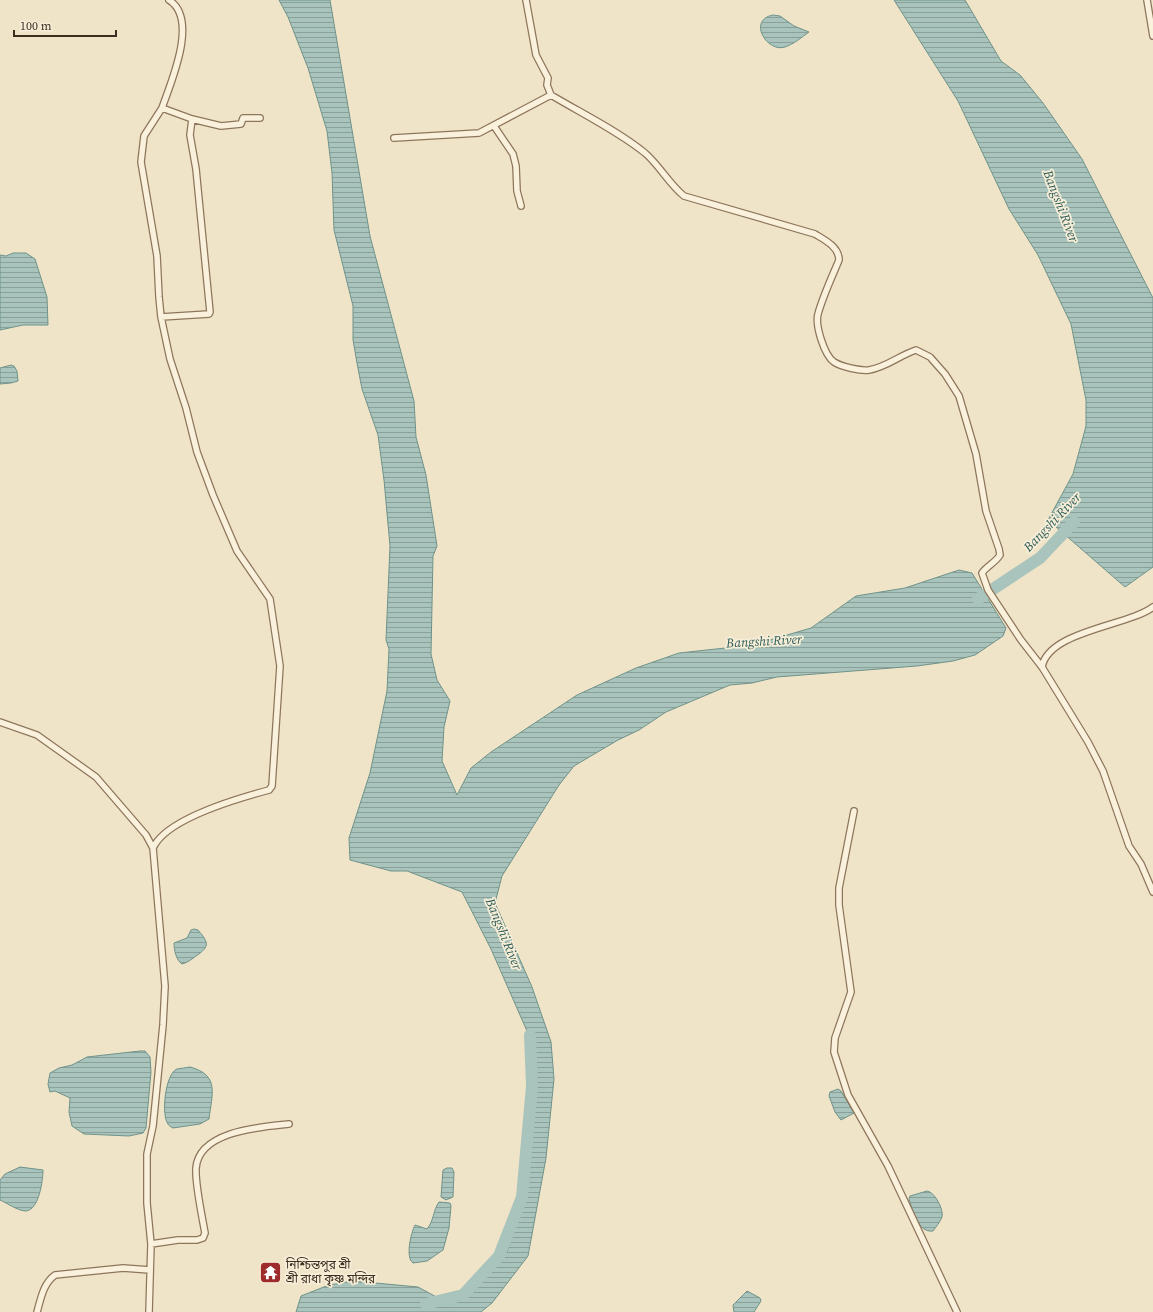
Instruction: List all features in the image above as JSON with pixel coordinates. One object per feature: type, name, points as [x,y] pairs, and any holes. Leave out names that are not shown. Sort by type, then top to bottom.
[{"type":"street","points":[[153,848],[155,843],[164,835],[188,817],[269,790],[272,786],[280,666],[270,599],[237,551],[213,495],[197,452],[186,408],[170,358],[161,317],[157,276],[157,256],[141,162],[144,136],[162,108],[178,65],[184,27],[176,6],[169,0]]},
{"type":"street","points":[[526,0],[536,55],[548,78],[547,85],[551,95],[609,129],[645,154],[666,176],[673,186],[684,196],[815,234],[831,244],[838,252],[839,260],[818,315],[823,344],[834,362],[853,368],[868,370],[883,366],[905,353],[916,350],[930,357],[945,374],[958,396],[976,454],[986,511],[1000,555],[982,573],[988,590],[1021,640],[1042,667],[1080,727],[1103,771],[1129,846],[1141,864],[1153,892]]},
{"type":"street","points":[[1147,0],[1153,36]]},
{"type":"street","points":[[394,138],[479,133],[551,95]]},
{"type":"street","points":[[162,108],[192,119],[224,126],[241,124],[243,118],[260,118]]},
{"type":"street","points":[[161,317],[209,314],[210,312],[196,169],[190,135],[192,119]]},
{"type":"street","points":[[494,126],[513,154],[516,166],[517,191],[521,206]]},
{"type":"street","points":[[1042,667],[1046,656],[1057,647],[1097,628],[1129,618],[1153,607]]},
{"type":"street","points":[[0,722],[37,735],[96,777],[146,836],[153,848],[165,986],[163,1025],[153,1119],[147,1154],[146,1203],[151,1244],[149,1312]]},
{"type":"street","points":[[854,810],[846,860],[839,888],[839,905],[851,992],[835,1038],[834,1052],[848,1095],[888,1166],[957,1312]]},
{"type":"street","points":[[151,1244],[178,1240],[197,1240],[203,1238],[205,1233],[196,1169],[200,1154],[209,1144],[236,1132],[289,1124]]},
{"type":"street","points":[[37,1312],[43,1290],[49,1279],[55,1275],[123,1268],[150,1270]]},
{"type":"water","points":[[279,0],[330,0],[370,236],[414,401],[416,437],[426,475],[437,546],[433,556],[431,654],[437,680],[450,701],[444,727],[442,761],[457,795],[471,768],[491,752],[577,695],[636,668],[679,653],[753,645],[811,628],[856,596],[905,588],[959,570],[972,573],[1006,628],[1003,636],[975,655],[953,661],[917,666],[777,677],[752,683],[730,685],[666,712],[639,730],[618,740],[574,766],[559,785],[502,876],[495,903],[532,987],[551,1042],[554,1079],[546,1158],[528,1256],[492,1303],[481,1312],[296,1312],[301,1296],[329,1285],[354,1281],[418,1287],[442,1300],[474,1284],[507,1252],[525,1191],[534,1072],[527,1031],[491,949],[462,892],[407,871],[391,871],[350,860],[349,838],[370,773],[387,691],[389,649],[386,640],[390,546],[378,435],[362,389],[353,340],[353,306],[334,230],[332,173],[327,131],[308,68],[288,17]]},
{"type":"water","points":[[894,0],[965,0],[1001,61],[1020,75],[1043,103],[1082,159],[1153,298],[1153,567],[1125,587],[1048,520],[1073,474],[1086,426],[1086,400],[1071,324],[1038,255],[1009,209],[958,101]]},
{"type":"water","points":[[773,15],[780,16],[794,26],[809,32],[795,42],[785,47],[778,48],[766,41],[762,35],[761,29],[761,23],[765,18]]},
{"type":"water","points":[[13,253],[26,253],[35,259],[47,297],[48,325],[23,325],[0,330],[0,255],[6,256]]},
{"type":"water","points":[[11,365],[14,366],[17,371],[18,381],[0,384],[0,368]]},
{"type":"water","points":[[191,930],[198,930],[206,941],[206,947],[201,953],[188,962],[182,964],[176,955],[174,943],[187,938]]},
{"type":"water","points":[[145,1051],[150,1057],[151,1072],[146,1128],[143,1133],[129,1136],[84,1134],[72,1126],[69,1112],[70,1098],[55,1091],[50,1092],[48,1084],[50,1073],[59,1068],[72,1065],[87,1057]]},
{"type":"water","points":[[190,1067],[200,1071],[210,1080],[212,1094],[209,1119],[200,1124],[173,1128],[168,1124],[165,1112],[165,1095],[167,1086],[173,1072],[177,1069]]},
{"type":"water","points":[[838,1089],[841,1091],[854,1113],[841,1120],[835,1112],[829,1096],[830,1092]]},
{"type":"water","points":[[20,1167],[43,1170],[41,1187],[37,1200],[34,1206],[26,1211],[0,1200],[0,1180],[5,1174]]},
{"type":"water","points":[[452,1168],[454,1172],[453,1197],[446,1200],[441,1197],[443,1170]]},
{"type":"water","points":[[927,1191],[933,1194],[942,1210],[942,1217],[933,1231],[923,1229],[920,1225],[914,1215],[909,1199],[910,1196]]},
{"type":"water","points":[[439,1202],[450,1203],[451,1206],[449,1228],[443,1250],[427,1261],[413,1263],[409,1256],[409,1250],[410,1239],[415,1225],[427,1229],[431,1223]]},
{"type":"water","points":[[747,1291],[760,1298],[761,1301],[754,1312],[734,1312],[733,1305]]},
{"type":"waterway","name":"Bangshi River","points":[[978,599],[1040,558],[1074,522]]},
{"type":"waterway","name":"Bangshi River","points":[[426,1304],[463,1295],[499,1256],[522,1197],[532,1086],[530,1035]]},
{"type":"place","name":"নিশ্চিন্তপুর শ্রী শ্রী রাধা কৃষ্ণ মন্দির","points":[[271,1272]]}]
